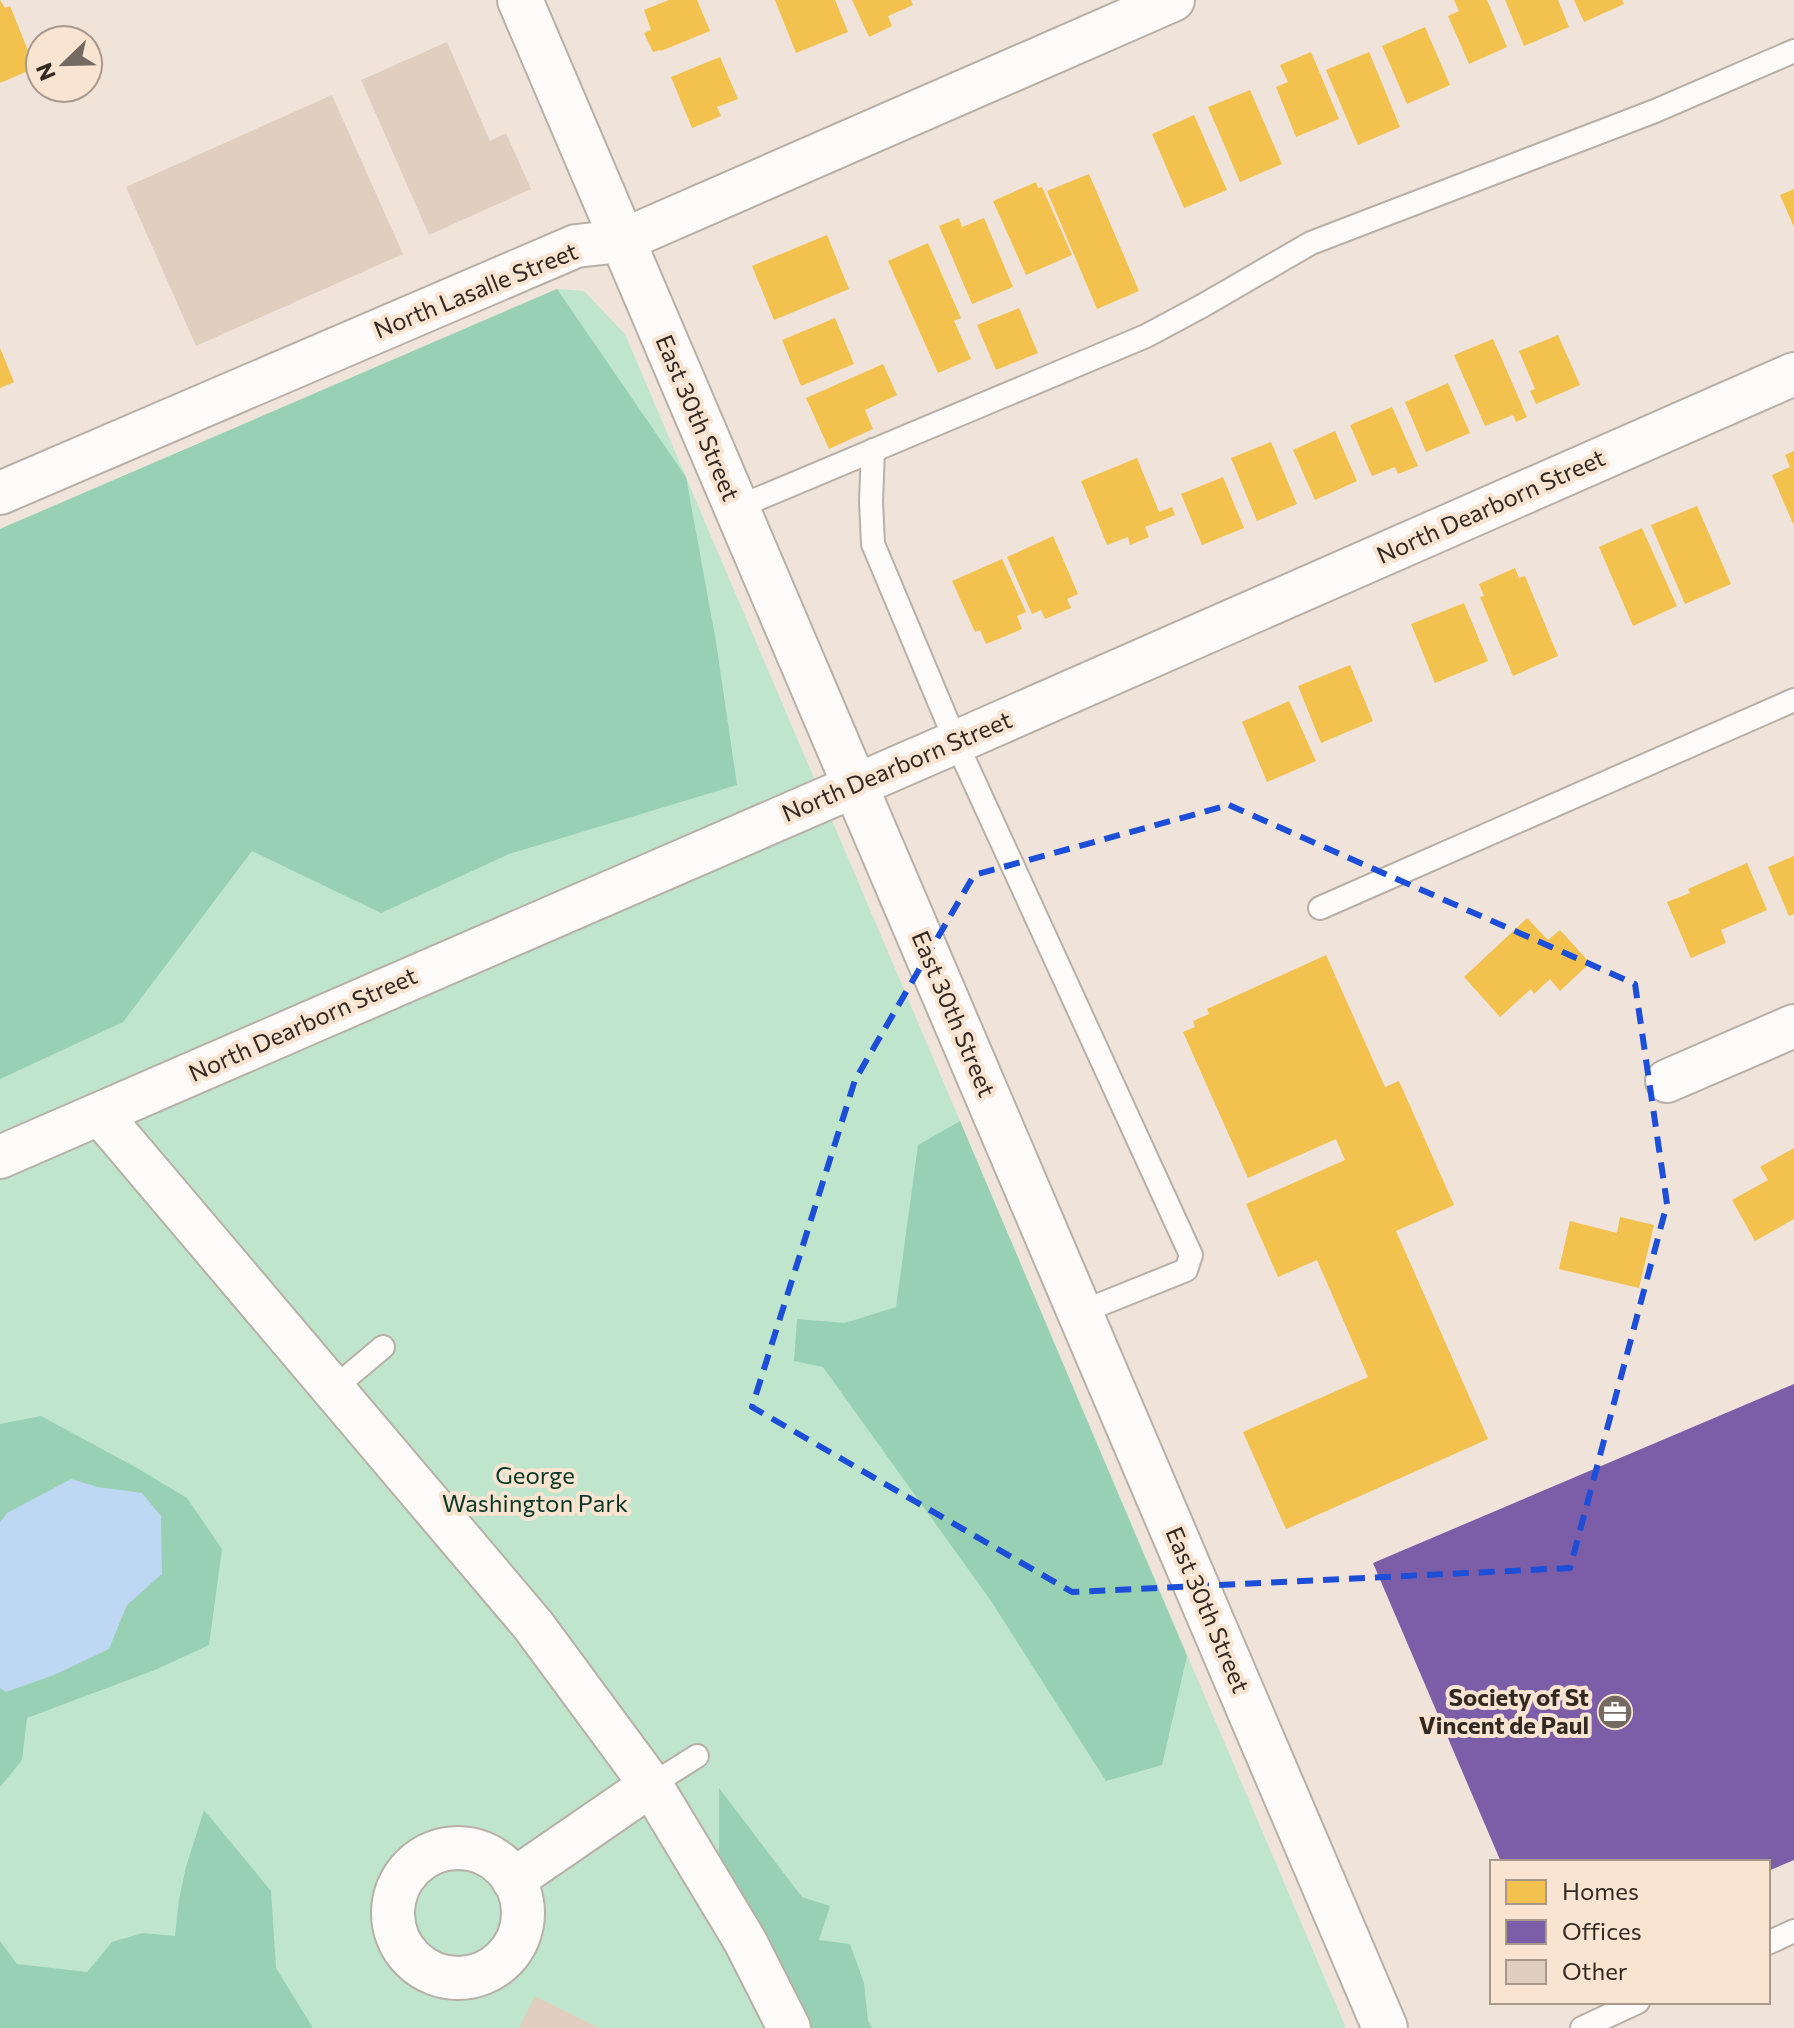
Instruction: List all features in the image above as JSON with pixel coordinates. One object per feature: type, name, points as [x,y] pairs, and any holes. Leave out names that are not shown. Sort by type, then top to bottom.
[{"type":"main road","name":"East 30th Street","points":[[520,0],[1385,2028]]},
{"type":"street","name":"North Lasalle Street","points":[[0,493],[576,246],[621,241],[1173,0]]},
{"type":"street","name":"North Dearborn Street","points":[[0,1157],[1794,374]]},
{"type":"street","points":[[1667,1081],[1794,1026]]},
{"type":"street","points":[[100,1114],[533,1625],[651,1785],[745,1941],[789,2028]]},
{"type":"street","points":[[513,1880],[651,1785]]},
{"type":"lane","points":[[736,508],[1146,336],[1311,243],[1655,111],[1794,51]]},
{"type":"lane","points":[[873,450],[873,544],[956,742],[1191,1255],[1186,1270],[1079,1313]]},
{"type":"lane","points":[[1320,908],[1794,700]]},
{"type":"lane","points":[[333,1389],[383,1347]]},
{"type":"lane","points":[[651,1785],[697,1756]]},
{"type":"lane","points":[[1770,1942],[1794,1931]]},
{"type":"lane","points":[[1582,2028],[1634,2004]]},
{"type":"highlighted area","points":[[1229,805],[1635,984],[1667,1204],[1570,1568],[1072,1592],[752,1407],[855,1080],[974,875]]},
{"type":"green space","name":"George Washington Park","points":[[557,289],[584,291],[625,334],[1346,2028],[0,2028],[0,529]]},
{"type":"green space","points":[[557,289],[686,477],[716,642],[737,785],[509,854],[381,913],[252,851],[123,1022],[0,1079],[0,529]]},
{"type":"green space","points":[[960,1121],[1187,1656],[1162,1765],[1106,1781],[991,1601],[823,1367],[794,1361],[797,1319],[845,1323],[896,1307],[918,1145]]},
{"type":"green space","points":[[41,1416],[187,1498],[222,1549],[209,1645],[155,1670],[27,1718],[22,1760],[0,1787],[0,1424]]},
{"type":"green space","points":[[719,1788],[802,1897],[830,1906],[819,1940],[850,1944],[864,1983],[868,2021],[872,2028],[807,2028],[719,1857]]},
{"type":"green space","points":[[204,1810],[271,1891],[276,1968],[313,2028],[0,2028],[0,1941],[17,1964],[87,1972],[112,1942],[143,1933],[175,1936],[186,1867]]},
{"type":"water","points":[[71,1479],[98,1487],[142,1493],[161,1516],[162,1574],[127,1605],[109,1649],[54,1675],[6,1692],[0,1688],[0,1522],[7,1513]]},
{"type":"building: Homes","points":[[0,0],[5,8],[10,6],[24,41],[24,73],[0,83]]},
{"type":"building: Homes","points":[[669,0],[697,0],[710,31],[653,52],[644,33],[651,30],[644,10]]},
{"type":"building: Homes","points":[[775,0],[835,0],[848,32],[796,53]]},
{"type":"building: Homes","points":[[852,0],[911,0],[913,5],[888,16],[892,26],[869,37]]},
{"type":"building: Homes","points":[[1454,0],[1487,0],[1507,47],[1469,64],[1448,16],[1459,11]]},
{"type":"building: Homes","points":[[1505,0],[1558,0],[1569,27],[1524,46]]},
{"type":"building: Homes","points":[[1574,0],[1622,0],[1624,4],[1584,22]]},
{"type":"building: Homes","points":[[1425,27],[1450,85],[1407,104],[1382,46]]},
{"type":"building: Homes","points":[[1311,52],[1339,119],[1296,137],[1276,87],[1288,82],[1280,65]]},
{"type":"building: Homes","points":[[1369,52],[1400,127],[1358,145],[1326,70]]},
{"type":"building: Homes","points":[[720,57],[738,99],[717,107],[721,116],[692,128],[671,77]]},
{"type":"building: Homes","points":[[1250,90],[1282,164],[1240,182],[1208,107]]},
{"type":"building: Homes","points":[[1194,115],[1227,190],[1184,208],[1152,134]]},
{"type":"building: Homes","points":[[1089,174],[1139,291],[1097,309],[1047,191]]},
{"type":"building: Homes","points":[[1036,182],[1038,188],[1042,187],[1072,255],[1026,275],[993,201]]},
{"type":"building: Homes","points":[[1794,189],[1794,227],[1780,195]]},
{"type":"building: Homes","points":[[959,218],[962,227],[984,218],[1013,287],[972,304],[939,226]]},
{"type":"building: Homes","points":[[827,235],[849,289],[774,320],[752,266]]},
{"type":"building: Homes","points":[[928,243],[961,318],[954,321],[971,359],[938,373],[888,261]]},
{"type":"building: Homes","points":[[1019,308],[1038,353],[996,370],[977,325]]},
{"type":"building: Homes","points":[[835,318],[854,364],[801,386],[782,340]]},
{"type":"building: Homes","points":[[1558,335],[1580,385],[1536,404],[1530,391],[1535,389],[1519,351]]},
{"type":"building: Homes","points":[[1493,339],[1527,417],[1516,422],[1513,415],[1485,426],[1454,355]]},
{"type":"building: Homes","points":[[0,348],[14,382],[0,388]]},
{"type":"building: Homes","points":[[883,364],[897,395],[865,410],[873,429],[829,449],[806,398]]},
{"type":"building: Homes","points":[[1448,383],[1470,433],[1426,452],[1405,402]]},
{"type":"building: Homes","points":[[1392,407],[1418,466],[1398,474],[1395,467],[1372,476],[1350,425]]},
{"type":"building: Homes","points":[[1335,431],[1357,481],[1315,500],[1293,450]]},
{"type":"building: Homes","points":[[1271,442],[1297,504],[1257,521],[1231,458]]},
{"type":"building: Homes","points":[[1794,451],[1794,526],[1772,475],[1790,467],[1785,455]]},
{"type":"building: Homes","points":[[1137,458],[1159,512],[1172,507],[1175,515],[1145,527],[1149,537],[1130,545],[1128,537],[1107,545],[1081,481]]},
{"type":"building: Homes","points":[[1223,477],[1244,528],[1202,545],[1181,494]]},
{"type":"building: Homes","points":[[1697,506],[1731,584],[1685,604],[1651,525]]},
{"type":"building: Homes","points":[[1642,528],[1677,606],[1633,626],[1599,547]]},
{"type":"building: Homes","points":[[1053,536],[1078,594],[1067,599],[1071,608],[1045,619],[1041,610],[1032,614],[1007,557]]},
{"type":"building: Homes","points":[[1002,559],[1026,612],[1017,616],[1022,629],[986,644],[980,630],[975,632],[952,581]]},
{"type":"building: Homes","points":[[1515,568],[1519,578],[1525,576],[1558,656],[1513,676],[1480,597],[1484,596],[1479,584]]},
{"type":"building: Homes","points":[[1464,603],[1488,661],[1435,683],[1411,624]]},
{"type":"building: Homes","points":[[1350,665],[1373,721],[1321,743],[1298,686]]},
{"type":"building: Homes","points":[[1289,701],[1316,761],[1267,782],[1242,722]]},
{"type":"building: Homes","points":[[1794,856],[1794,914],[1789,916],[1768,867]]},
{"type":"building: Homes","points":[[1747,863],[1767,910],[1721,930],[1726,943],[1691,958],[1667,902],[1690,893],[1688,889]]},
{"type":"building: Homes","points":[[1527,918],[1548,940],[1560,930],[1590,963],[1560,991],[1550,979],[1534,994],[1531,989],[1500,1017],[1464,977]]},
{"type":"building: Homes","points":[[1326,955],[1385,1087],[1399,1081],[1454,1205],[1396,1231],[1488,1439],[1286,1529],[1243,1432],[1368,1377],[1317,1260],[1278,1277],[1246,1204],[1345,1160],[1336,1139],[1248,1178],[1183,1032],[1195,1027],[1193,1021],[1209,1014],[1207,1009]]},
{"type":"building: Homes","points":[[1794,1148],[1794,1219],[1755,1241],[1732,1200],[1768,1180],[1760,1167]]},
{"type":"building: Homes","points":[[1620,1217],[1654,1225],[1639,1288],[1559,1269],[1570,1221],[1617,1233]]},
{"type":"building: Offices","name":"Society of St Vincent de Paul","points":[[1794,1384],[1794,1860],[1770,1870],[1770,1860],[1500,1860],[1373,1563]]},
{"type":"building: Other","points":[[447,42],[490,141],[506,133],[531,189],[429,235],[361,80]]},
{"type":"building: Other","points":[[332,95],[403,254],[196,346],[126,187]]},
{"type":"building: Other","points":[[535,1996],[599,2028],[519,2028]]},
{"type":"place","name":"Society of St Vincent de Paul","points":[[1615,1712]]}]
